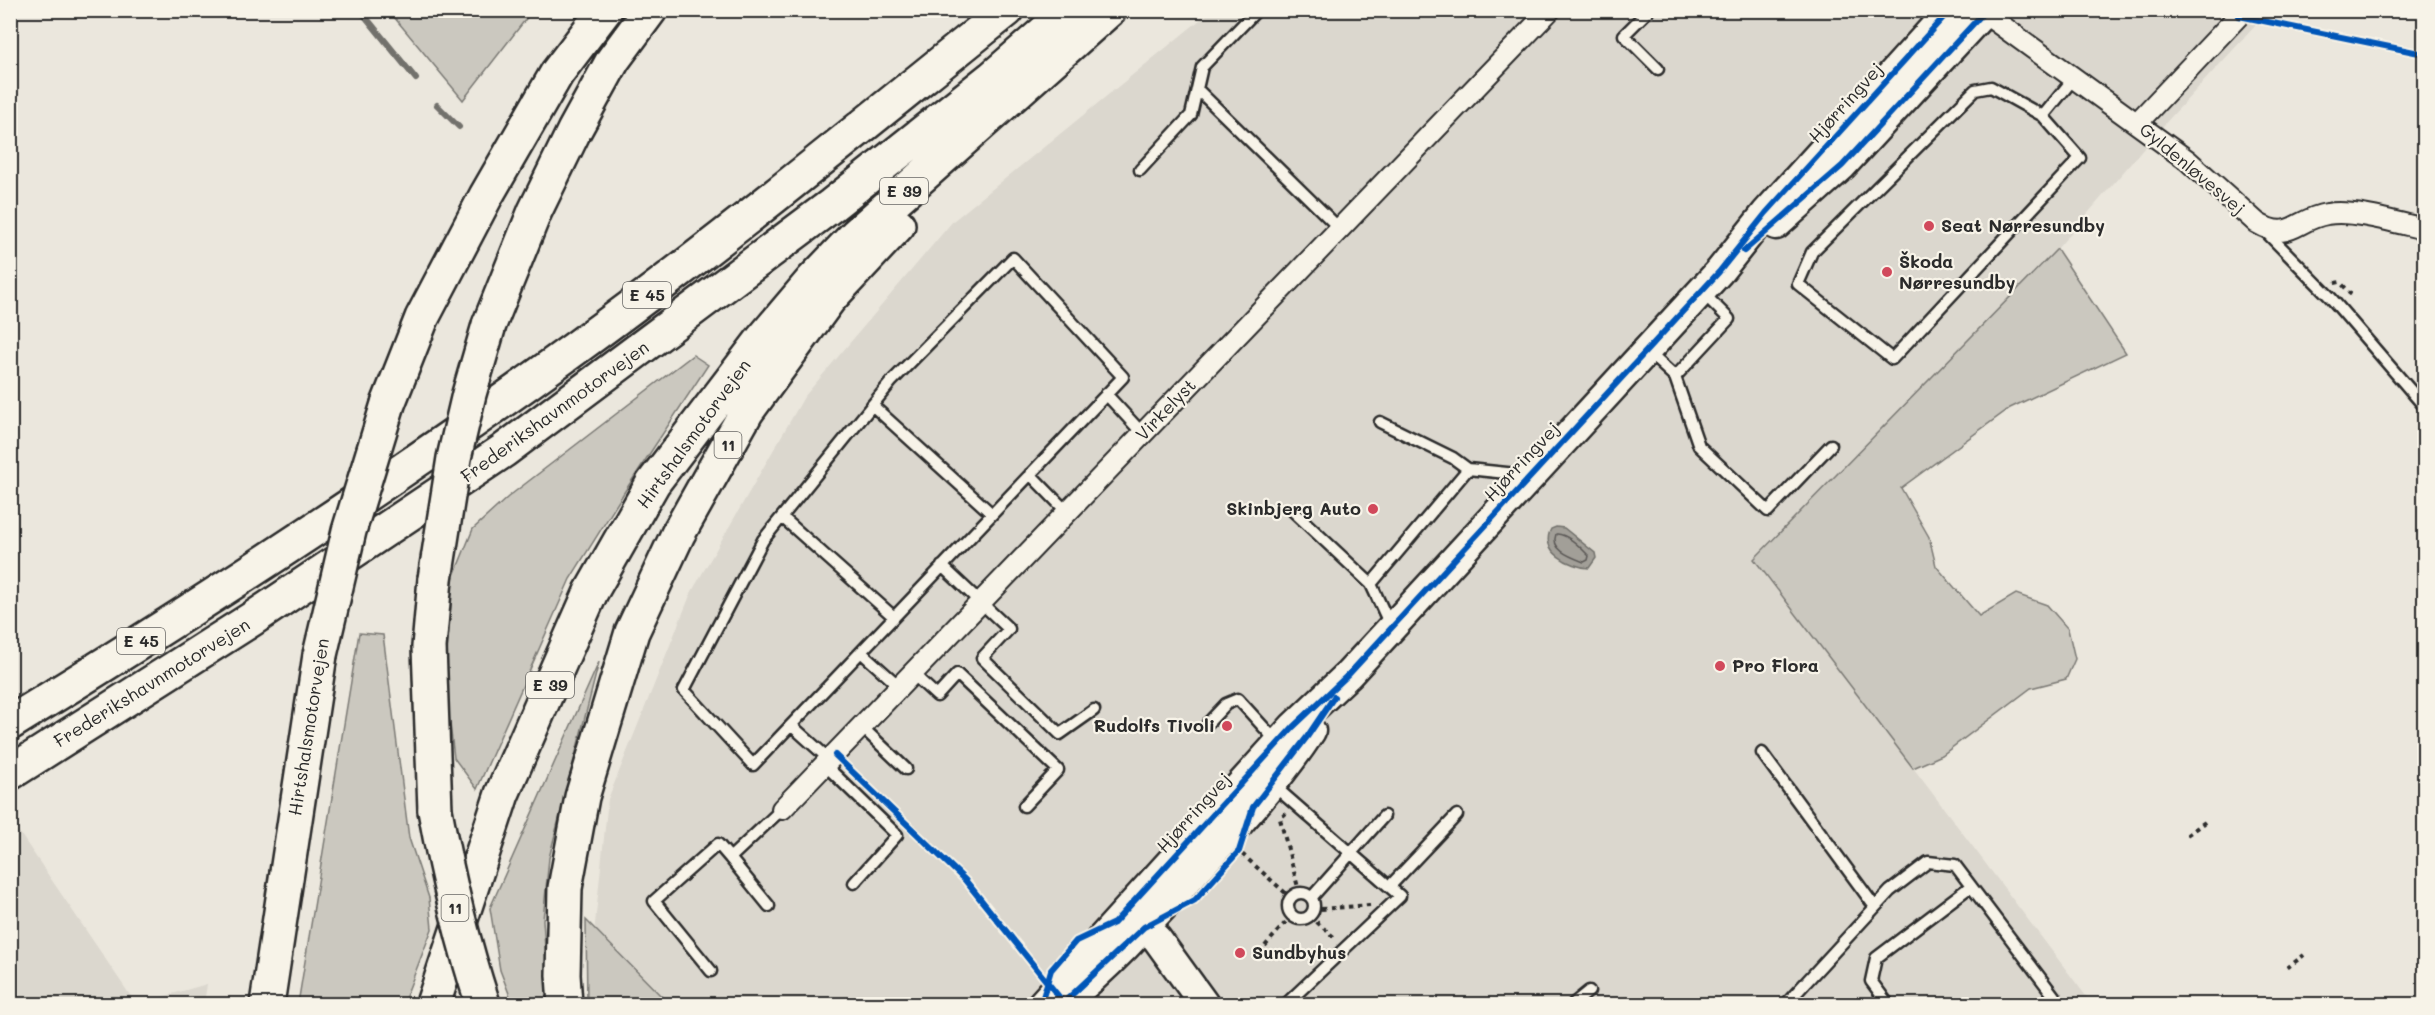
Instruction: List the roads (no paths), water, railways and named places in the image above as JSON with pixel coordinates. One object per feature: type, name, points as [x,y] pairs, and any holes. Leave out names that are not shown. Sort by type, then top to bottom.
[{"type":"highway","name":"Hirtshalsmotorvejen","points":[[267,1005],[320,655],[349,531],[388,404],[422,318],[486,196],[557,73],[605,10]]},
{"type":"highway","name":"11","points":[[483,1005],[465,950],[446,872],[435,810],[429,647],[435,579],[454,458],[489,325],[535,211],[574,131],[613,60],[650,10]]},
{"type":"highway","name":"E 45","points":[[10,723],[272,558],[482,414],[629,309],[1007,10]]},
{"type":"highway","name":"Frederikshavnmotorvejen","points":[[10,773],[252,619],[503,451],[832,205],[948,113],[1070,10]]},
{"type":"highway","name":"Hirtshalsmotorvejen","points":[[433,1005],[502,794],[591,592],[653,483],[762,340],[812,281],[857,234],[1109,10]]},
{"type":"highway","name":"11","points":[[566,1005],[563,975],[565,888],[582,797],[632,632],[683,524],[747,411],[829,299],[872,251],[935,189],[1126,10]]},
{"type":"highway","points":[[10,702],[272,558]]},
{"type":"highway","points":[[10,792],[252,619]]},
{"type":"main road","name":"Hjørringvej","points":[[1062,1005],[1278,743],[1348,674],[1710,281],[1766,213],[1950,10]]},
{"type":"main road","name":"Hjørringvej","points":[[1710,281],[1842,166],[1983,11]]},
{"type":"main road","name":"Hjørringvej","points":[[1042,1005],[1135,918],[1224,840],[1307,737],[1348,674]]},
{"type":"main road","points":[[1135,918],[1157,939],[1204,1005]]},
{"type":"street","points":[[2137,123],[2244,10]]},
{"type":"street","name":"Gyldenløvesvej","points":[[1983,11],[2187,160],[2257,223],[2270,231],[2281,232],[2314,217],[2337,213],[2424,229]]},
{"type":"street","name":"Virkelyst","points":[[782,809],[1340,229],[1542,13]]},
{"type":"lane","points":[[1140,170],[1191,115],[1202,67],[1257,10]]},
{"type":"lane","points":[[1649,10],[1624,35],[1658,69]]},
{"type":"lane","points":[[2043,117],[2074,78]]},
{"type":"lane","points":[[1991,87],[2043,117],[2080,158],[1892,359],[1798,284],[1812,252],[1975,90],[1991,87]]},
{"type":"lane","points":[[1197,89],[1340,229]]},
{"type":"lane","points":[[2257,223],[2331,298],[2424,406]]},
{"type":"lane","points":[[1013,258],[1123,376],[753,765],[684,690],[763,540],[872,405],[891,382],[1013,258]]},
{"type":"lane","points":[[1675,377],[1729,319],[1710,281]]},
{"type":"lane","points":[[1646,350],[1675,377],[1699,446],[1768,511],[1831,445]]},
{"type":"lane","points":[[1106,394],[1143,434]]},
{"type":"lane","points":[[872,405],[992,514]]},
{"type":"lane","points":[[1380,422],[1453,458],[1468,470],[1530,475]]},
{"type":"lane","points":[[1371,584],[1468,470]]},
{"type":"lane","points":[[1029,474],[1068,513]]},
{"type":"lane","points":[[1292,510],[1371,584],[1391,628]]},
{"type":"lane","points":[[782,517],[894,617]]},
{"type":"lane","points":[[942,566],[1009,629],[982,658],[1060,734],[1094,710]]},
{"type":"lane","points":[[861,652],[937,696],[957,674],[1058,770],[1024,806]]},
{"type":"lane","points":[[1208,723],[1226,704],[1238,699],[1278,743]]},
{"type":"lane","points":[[792,725],[897,835],[854,884]]},
{"type":"lane","points":[[862,727],[906,769]]},
{"type":"lane","points":[[1762,753],[1875,907]]},
{"type":"lane","points":[[1271,783],[1400,896],[1286,1005]]},
{"type":"lane","points":[[730,858],[782,809]]},
{"type":"lane","points":[[1390,886],[1457,815]]},
{"type":"lane","points":[[1312,897],[1295,895],[1288,908],[1292,915],[1300,919],[1312,913],[1312,897],[1384,816]]},
{"type":"lane","points":[[711,971],[654,901],[718,844],[769,906]]},
{"type":"lane","points":[[1786,1005],[1890,891],[1928,862],[1955,865],[2060,1005]]},
{"type":"lane","points":[[1888,1005],[1871,981],[1876,958],[1971,886]]},
{"type":"lane","points":[[1573,1005],[1589,991]]},
{"type":"water","points":[[1564,528],[1595,553],[1596,558],[1589,568],[1573,565],[1553,551],[1548,537],[1551,529]]},
{"type":"waterway","points":[[360,10],[416,79]]},
{"type":"waterway","points":[[437,105],[459,127]]},
{"type":"place","name":"Seat Nørresundby","points":[[1929,226]]},
{"type":"place","name":"Škoda Nørresundby","points":[[1887,272]]},
{"type":"place","name":"Skinbjerg Auto","points":[[1373,509]]},
{"type":"place","name":"Pro Flora","points":[[1720,666]]},
{"type":"place","name":"Rudolfs Tivoli","points":[[1227,726]]},
{"type":"place","name":"Sundbyhus","points":[[1240,953]]}]
